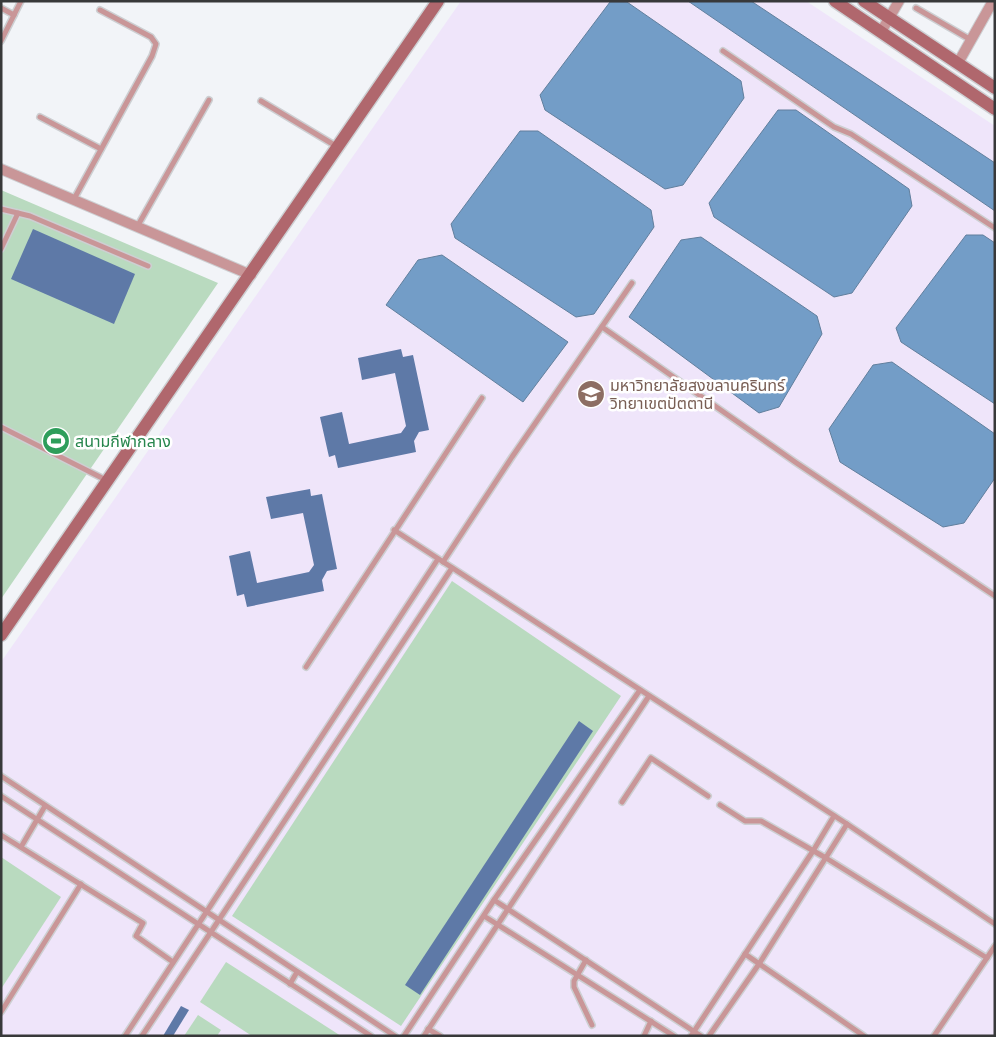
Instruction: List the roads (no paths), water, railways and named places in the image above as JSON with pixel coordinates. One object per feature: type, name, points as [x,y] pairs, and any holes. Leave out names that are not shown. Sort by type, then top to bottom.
[{"type":"street","points":[[3,627],[250,275],[336,147],[438,1]]},
{"type":"street","points":[[835,1],[995,109]]},
{"type":"street","points":[[864,1],[995,88]]},
{"type":"street","points":[[881,32],[898,1]]},
{"type":"street","points":[[958,63],[993,1]]},
{"type":"street","points":[[1,168],[250,275]]},
{"type":"lane","points":[[1,41],[22,1]]},
{"type":"lane","points":[[1,8],[14,15]]},
{"type":"lane","points":[[916,8],[971,40]]},
{"type":"lane","points":[[74,199],[152,56],[156,44],[151,36],[100,10]]},
{"type":"lane","points":[[723,51],[834,127],[851,134],[995,228]]},
{"type":"lane","points":[[137,227],[209,100]]},
{"type":"lane","points":[[261,101],[336,147]]},
{"type":"lane","points":[[40,116],[101,149]]},
{"type":"lane","points":[[1,209],[18,213],[80,236],[148,266]]},
{"type":"lane","points":[[1,249],[18,213]]},
{"type":"lane","points":[[444,562],[512,457],[632,283]]},
{"type":"lane","points":[[602,327],[795,462],[995,596]]},
{"type":"lane","points":[[306,667],[482,398]]},
{"type":"lane","points":[[1,427],[106,480]]},
{"type":"lane","points":[[394,530],[847,824],[995,924]]},
{"type":"lane","points":[[125,1036],[438,559]]},
{"type":"lane","points":[[142,1036],[452,568]]},
{"type":"lane","points":[[404,1036],[494,900],[640,690]]},
{"type":"lane","points":[[424,1036],[649,696]]},
{"type":"lane","points":[[622,802],[651,758],[708,796]]},
{"type":"lane","points":[[1,776],[395,1036]]},
{"type":"lane","points":[[1,796],[371,1036]]},
{"type":"lane","points":[[720,804],[745,821],[761,821],[826,858],[986,958]]},
{"type":"lane","points":[[21,847],[45,806]]},
{"type":"lane","points":[[692,1033],[813,851],[834,816]]},
{"type":"lane","points":[[710,1036],[759,964],[847,824]]},
{"type":"lane","points":[[1,835],[143,923],[136,936],[173,962]]},
{"type":"lane","points":[[1,1012],[80,884]]},
{"type":"lane","points":[[494,900],[692,1033],[701,1036]]},
{"type":"lane","points":[[484,916],[674,1036]]},
{"type":"lane","points":[[934,1036],[995,946]]},
{"type":"lane","points":[[745,954],[864,1036]]},
{"type":"lane","points":[[586,960],[577,975],[574,987],[592,1026]]},
{"type":"lane","points":[[290,984],[297,972]]},
{"type":"lane","points":[[644,1036],[651,1021]]},
{"type":"lane","points":[[428,1028],[440,1036]]},
{"type":"water","points":[[688,1],[751,1],[995,163],[995,211]]},
{"type":"water","points":[[610,2],[627,2],[741,81],[744,98],[683,185],[665,189],[545,110],[540,95]]},
{"type":"water","points":[[778,110],[796,110],[909,189],[912,206],[852,293],[834,297],[714,217],[709,203]]},
{"type":"water","points":[[520,131],[538,131],[651,210],[654,227],[594,314],[576,317],[455,238],[451,224]]},
{"type":"water","points":[[966,235],[983,235],[995,243],[995,404],[901,342],[896,328]]},
{"type":"water","points":[[701,237],[817,316],[822,334],[779,407],[759,413],[629,317],[681,240]]},
{"type":"water","points":[[442,255],[568,342],[523,402],[386,305],[418,260]]},
{"type":"water","points":[[892,362],[995,434],[995,478],[964,523],[943,527],[840,462],[829,429],[873,365]]},
{"type":"place","name":"มหาวิทยาลัยสงขลานครินทร์ วิทยาเขตปัตตานี","points":[[591,394]]},
{"type":"place","name":"สนามกีฬากลาง","points":[[56,441]]}]
